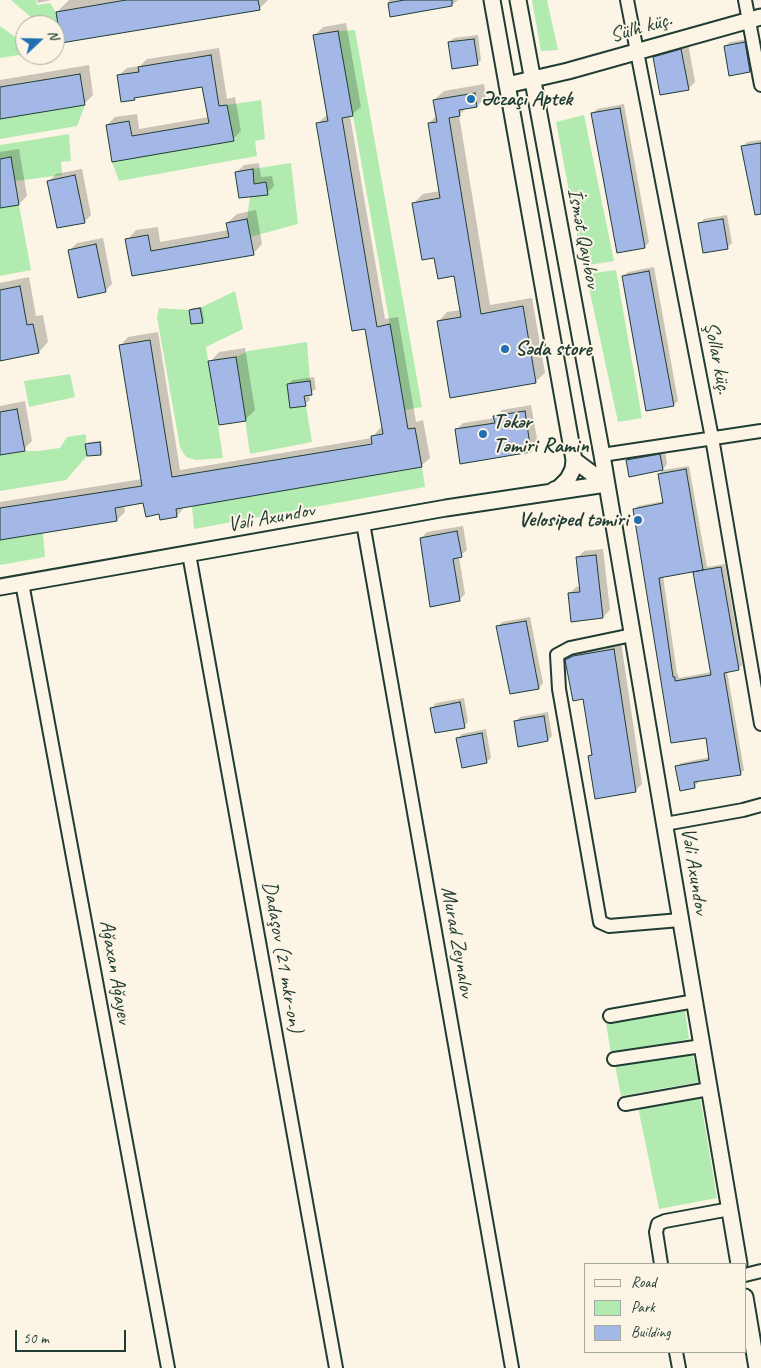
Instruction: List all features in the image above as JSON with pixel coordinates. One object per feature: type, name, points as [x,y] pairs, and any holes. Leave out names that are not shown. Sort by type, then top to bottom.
[{"type":"street","points":[[492,0],[574,460],[574,469],[568,479],[559,488],[550,492]]},
{"type":"street","name":"İsmət Qayıbov","points":[[518,0],[606,484]]},
{"type":"street","name":"Şollar küç.","points":[[627,0],[712,438],[761,724]]},
{"type":"street","points":[[745,0],[755,19],[761,84]]},
{"type":"street","name":"Sülh küç.","points":[[507,85],[532,80],[755,19]]},
{"type":"street","points":[[574,460],[761,431]]},
{"type":"street","points":[[574,460],[606,484]]},
{"type":"street","name":"Vəli Axundov","points":[[0,587],[363,523],[606,484],[739,1263]]},
{"type":"street","name":"Murad Zeynalov","points":[[363,523],[512,1368]]},
{"type":"street","name":"Dadaşov (21 mkr-on)","points":[[189,554],[336,1368]]},
{"type":"street","name":"Ağaxan Ağayev","points":[[22,583],[168,1368]]},
{"type":"street","points":[[632,635],[570,648],[557,655],[559,689],[600,922],[609,926],[680,920]]},
{"type":"street","points":[[665,824],[761,805]]},
{"type":"street","points":[[610,1016],[695,1002]]},
{"type":"street","points":[[614,1059],[702,1046]]},
{"type":"street","points":[[625,1104],[709,1089]]},
{"type":"street","points":[[662,1263],[656,1232],[658,1224],[666,1220],[730,1209]]},
{"type":"street","points":[[746,1275],[761,1271]]},
{"type":"street","points":[[746,1303],[757,1368]]},
{"type":"street","points":[[676,1353],[679,1368]]},
{"type":"green space","points":[[11,0],[36,0],[37,5],[50,3],[56,15],[28,15]]},
{"type":"green space","points":[[532,0],[547,0],[558,50],[541,51]]},
{"type":"green space","points":[[0,26],[15,37],[15,56],[0,58]]},
{"type":"green space","points":[[355,30],[422,407],[405,410],[338,31]]},
{"type":"green space","points":[[261,100],[265,139],[255,141],[257,156],[119,181],[112,162],[234,140],[227,105]]},
{"type":"green space","points":[[85,105],[77,126],[0,139],[0,119]]},
{"type":"green space","points":[[584,115],[614,261],[583,266],[556,122]]},
{"type":"green space","points":[[69,134],[71,161],[61,162],[62,175],[15,181],[11,157],[0,159],[0,145]]},
{"type":"green space","points":[[291,163],[298,224],[250,237],[247,219],[250,197],[267,195],[266,182],[254,184],[253,169]]},
{"type":"green space","points":[[19,205],[31,270],[0,276],[0,208]]},
{"type":"green space","points":[[616,270],[642,418],[618,422],[586,274]]},
{"type":"green space","points":[[235,291],[243,329],[206,347],[223,458],[196,460],[186,457],[180,447],[157,317],[159,308],[189,310],[191,324],[202,323],[200,308]]},
{"type":"green space","points":[[307,342],[310,381],[288,384],[306,406],[312,442],[250,454],[236,357],[248,351]]},
{"type":"green space","points":[[70,374],[75,397],[29,407],[24,381]]},
{"type":"green space","points":[[86,434],[87,456],[66,480],[0,491],[0,455],[60,448],[67,437]]},
{"type":"green space","points":[[422,467],[425,487],[194,529],[192,506]]},
{"type":"green space","points":[[43,533],[45,557],[0,565],[0,540]]},
{"type":"green space","points":[[685,1011],[689,1039],[611,1054],[606,1023]]},
{"type":"green space","points":[[692,1052],[699,1082],[621,1096],[615,1065]]},
{"type":"green space","points":[[700,1097],[717,1198],[659,1209],[638,1107]]},
{"type":"building","points":[[126,0],[258,0],[260,10],[65,42],[65,15],[56,15],[56,12]]},
{"type":"building","points":[[404,0],[452,0],[452,6],[390,17],[388,3]]},
{"type":"building","points":[[338,31],[353,116],[342,118],[377,327],[390,324],[408,429],[415,428],[422,467],[176,509],[177,517],[160,520],[159,514],[146,517],[143,503],[115,508],[117,521],[0,540],[0,508],[142,486],[119,345],[150,340],[172,477],[372,444],[371,436],[383,434],[365,329],[352,331],[316,123],[328,121],[313,35]]},
{"type":"building","points":[[474,39],[478,65],[452,69],[448,42]]},
{"type":"building","points":[[745,42],[750,72],[729,76],[724,46]]},
{"type":"building","points":[[681,49],[689,90],[660,95],[653,57]]},
{"type":"building","points":[[211,55],[219,106],[227,105],[234,141],[112,162],[106,125],[129,121],[132,136],[209,123],[202,87],[134,98],[135,100],[121,102],[117,75],[139,72],[138,67]]},
{"type":"building","points":[[80,74],[85,105],[0,119],[0,87]]},
{"type":"building","points":[[475,93],[477,107],[459,110],[460,116],[449,118],[481,314],[523,306],[536,383],[450,398],[437,321],[461,317],[454,276],[438,279],[434,258],[422,260],[412,203],[440,198],[428,123],[437,122],[433,100]]},
{"type":"building","points":[[620,108],[645,248],[617,253],[591,113]]},
{"type":"building","points":[[761,143],[761,214],[755,215],[741,146]]},
{"type":"building","points":[[11,157],[19,205],[0,208],[0,159]]},
{"type":"building","points":[[253,169],[254,184],[266,182],[268,195],[239,198],[235,172]]},
{"type":"building","points":[[75,175],[85,223],[57,228],[47,181]]},
{"type":"building","points":[[247,219],[254,255],[132,276],[125,239],[148,235],[151,251],[229,237],[226,223]]},
{"type":"building","points":[[723,219],[728,249],[703,253],[698,223]]},
{"type":"building","points":[[96,244],[106,292],[78,298],[68,250]]},
{"type":"building","points":[[649,271],[674,406],[646,411],[622,276]]},
{"type":"building","points":[[20,286],[27,325],[33,324],[39,353],[0,361],[0,290]]},
{"type":"building","points":[[200,308],[203,323],[191,324],[189,310]]},
{"type":"building","points":[[236,357],[246,421],[219,425],[208,361]]},
{"type":"building","points":[[310,381],[312,395],[304,396],[306,406],[290,408],[287,384]]},
{"type":"building","points":[[17,409],[25,451],[0,455],[0,412]]},
{"type":"building","points":[[525,411],[531,452],[460,464],[455,429],[495,423],[493,416]]},
{"type":"building","points":[[100,442],[101,455],[87,456],[85,444]]},
{"type":"building","points":[[660,454],[663,470],[629,477],[626,460]]},
{"type":"building","points":[[686,469],[703,570],[721,567],[739,670],[724,673],[741,775],[694,782],[695,788],[680,791],[675,766],[709,760],[706,738],[671,743],[633,509],[663,503],[658,474]],"holes":[[[703,570],[693,572],[711,675],[675,681],[659,578]]]},
{"type":"building","points":[[457,531],[462,557],[453,559],[460,601],[430,607],[420,538]]},
{"type":"building","points":[[596,555],[603,618],[571,622],[568,593],[580,592],[576,557]]},
{"type":"building","points":[[526,621],[539,689],[510,694],[496,626]]},
{"type":"building","points":[[614,649],[636,792],[595,799],[588,756],[592,755],[583,699],[573,701],[565,660],[573,656]]},
{"type":"building","points":[[460,702],[465,728],[435,733],[430,708]]},
{"type":"building","points":[[544,716],[548,741],[518,747],[514,721]]},
{"type":"building","points":[[482,733],[487,763],[462,768],[456,738]]},
{"type":"place","name":"Əczaçı Aptek","points":[[471,99]]},
{"type":"place","name":"Səda store","points":[[505,349]]},
{"type":"place","name":"Tәkәr Tәmiri Ramin","points":[[483,434]]},
{"type":"place","name":"Velosiped təmiri","points":[[638,520]]}]
